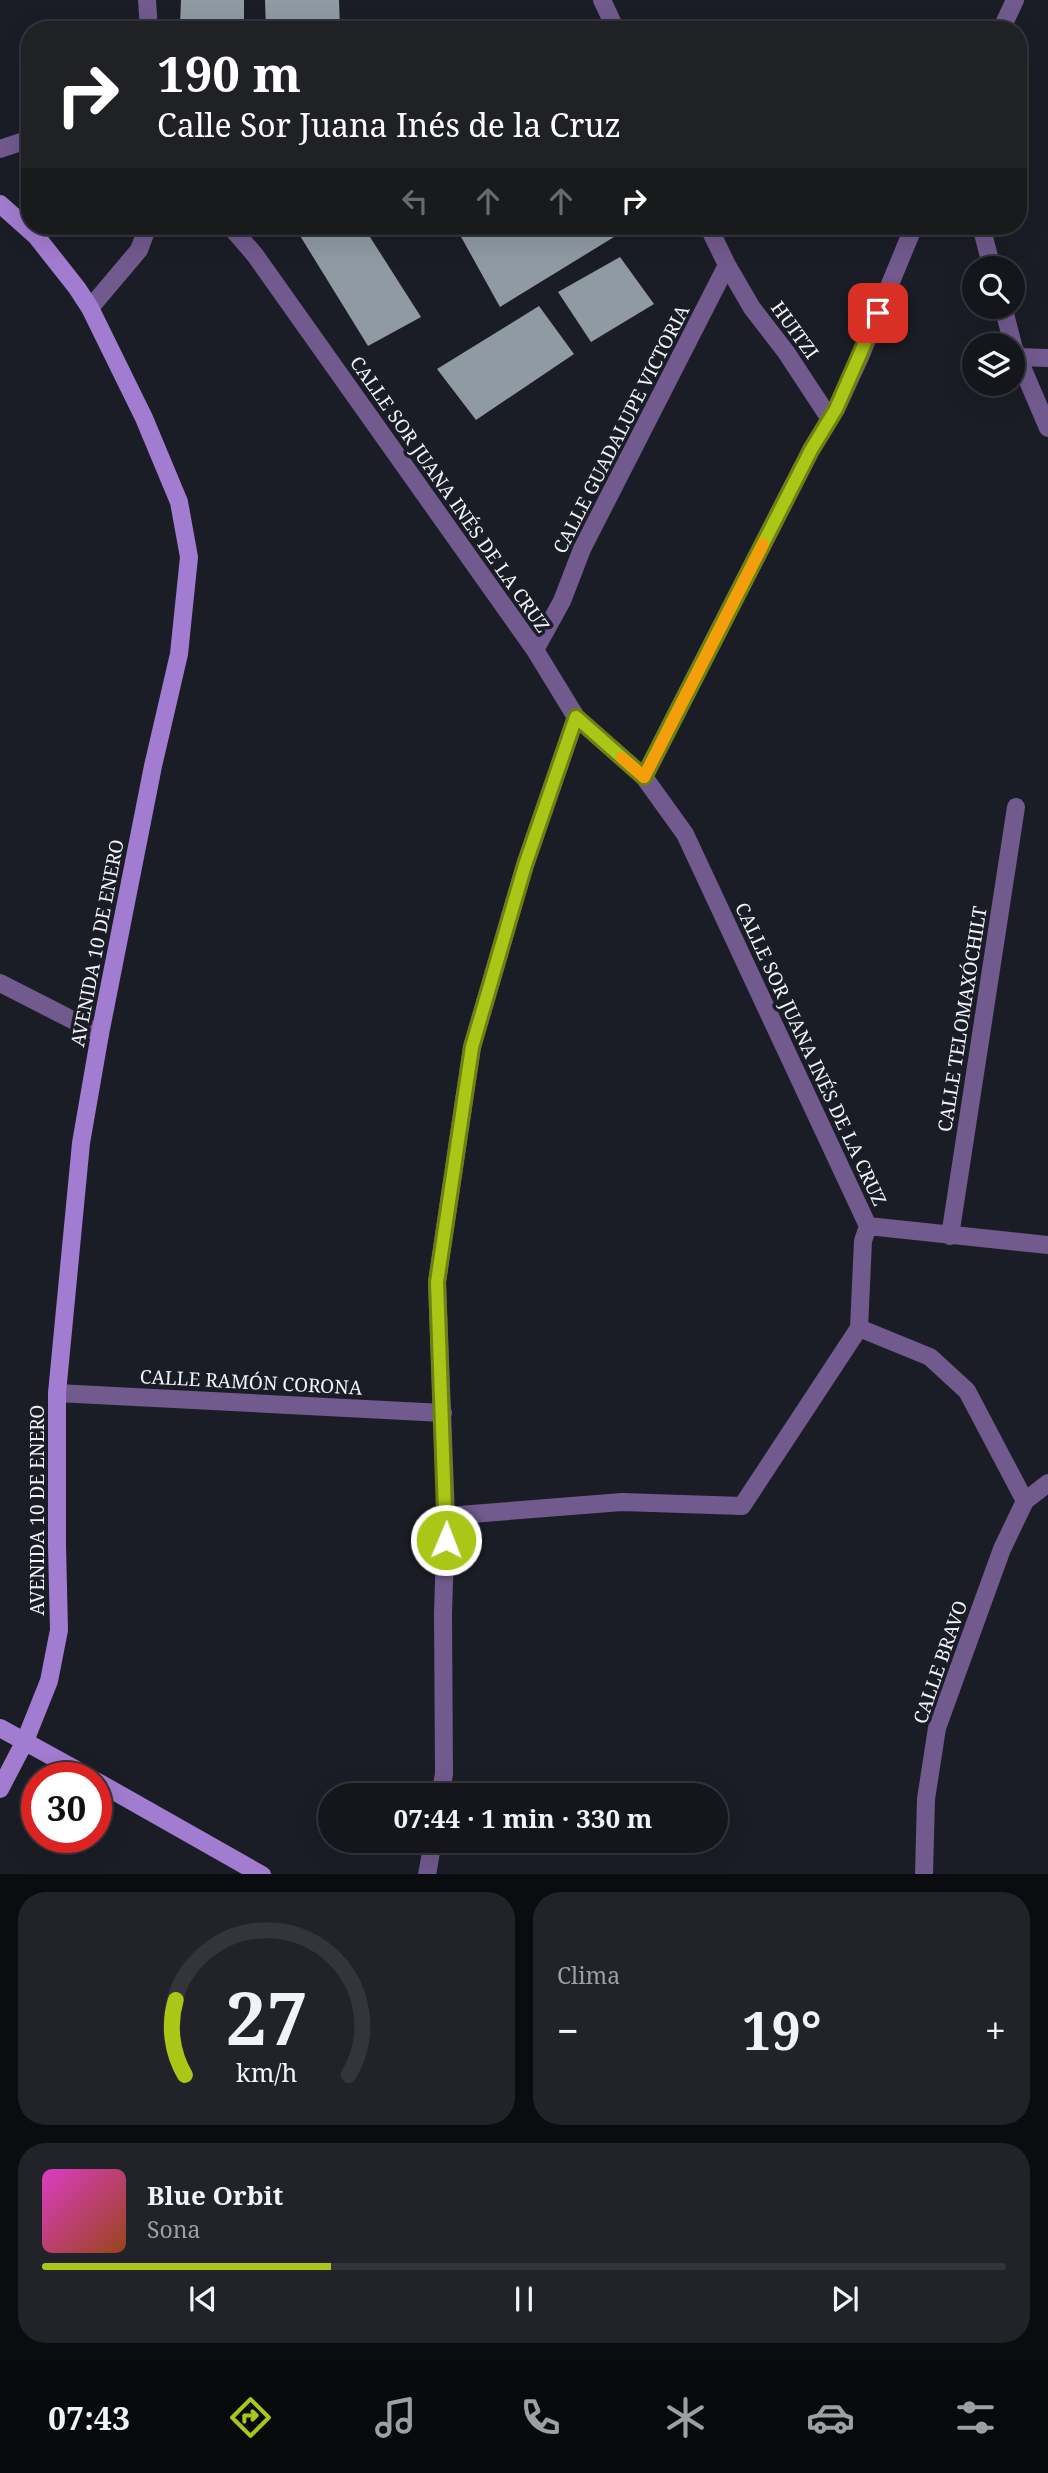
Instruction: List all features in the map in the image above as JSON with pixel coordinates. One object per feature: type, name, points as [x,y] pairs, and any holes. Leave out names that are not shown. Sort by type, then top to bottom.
[{"type":"street","points":[[147,0],[148,21]]},
{"type":"street","points":[[603,0],[612,21]]},
{"type":"street","points":[[1005,21],[1015,0]]},
{"type":"street","points":[[0,149],[21,142]]},
{"type":"street","name":"AVENIDA 10 DE ENERO","points":[[0,204],[21,223]]},
{"type":"street","name":"AVENIDA 10 DE ENERO","points":[[0,1789],[25,1741],[50,1681],[59,1630],[57,1393],[82,1143],[100,1034],[153,766],[179,654],[189,557],[179,502],[144,418],[90,308],[35,235]]},
{"type":"street","points":[[90,308],[139,250],[145,235]]},
{"type":"street","name":"CALLE SOR JUANA INÉS DE LA CRUZ","points":[[238,235],[255,255],[535,650],[576,717],[644,777],[685,834],[867,1226],[863,1241],[859,1328]]},
{"type":"street","points":[[712,235],[727,265]]},
{"type":"street","points":[[644,777],[811,450],[833,414],[910,235]]},
{"type":"street","points":[[983,235],[989,256]]},
{"type":"street","name":"CALLE GUADALUPE VICTORIA","points":[[535,650],[562,601],[582,549],[727,265]]},
{"type":"street","name":"HUITZI","points":[[727,265],[752,308],[833,414]]},
{"type":"street","points":[[1025,352],[1048,358]]},
{"type":"street","points":[[1025,375],[1048,428]]},
{"type":"street","points":[[442,1783],[446,1516],[437,1282],[472,1047],[525,865],[576,717]]},
{"type":"street","name":"CALLE TELOMAXÓCHILT","points":[[950,1236],[1016,807]]},
{"type":"street","points":[[0,983],[100,1034]]},
{"type":"street","points":[[867,1226],[1048,1245]]},
{"type":"street","points":[[446,1516],[622,1502],[742,1506],[859,1328],[930,1357],[967,1391],[1024,1501]]},
{"type":"street","name":"CALLE RAMÓN CORONA","points":[[57,1393],[443,1413]]},
{"type":"street","name":"CALLE BRAVO","points":[[924,1874],[926,1800],[937,1728],[1002,1549],[1024,1501],[1048,1483]]},
{"type":"street","points":[[0,1728],[62,1762]]},
{"type":"street","points":[[112,1790],[262,1874]]},
{"type":"street","points":[[427,1874],[431,1853]]},
{"type":"building","points":[[181,0],[244,0],[244,21],[180,21]]},
{"type":"building","points":[[265,0],[339,0],[340,21],[266,21]]},
{"type":"building","points":[[300,235],[369,235],[421,317],[368,346]]},
{"type":"building","points":[[460,235],[617,235],[500,307]]},
{"type":"building","points":[[620,257],[654,304],[591,342],[558,292]]},
{"type":"building","points":[[539,306],[574,354],[476,420],[437,369]]},
{"type":"slow traffic","points":[[622,758],[644,777],[763,544]]},
{"type":"route","points":[[446,1540],[437,1282],[472,1047],[525,865],[576,717],[644,777],[811,450],[836,409],[878,313]]}]
